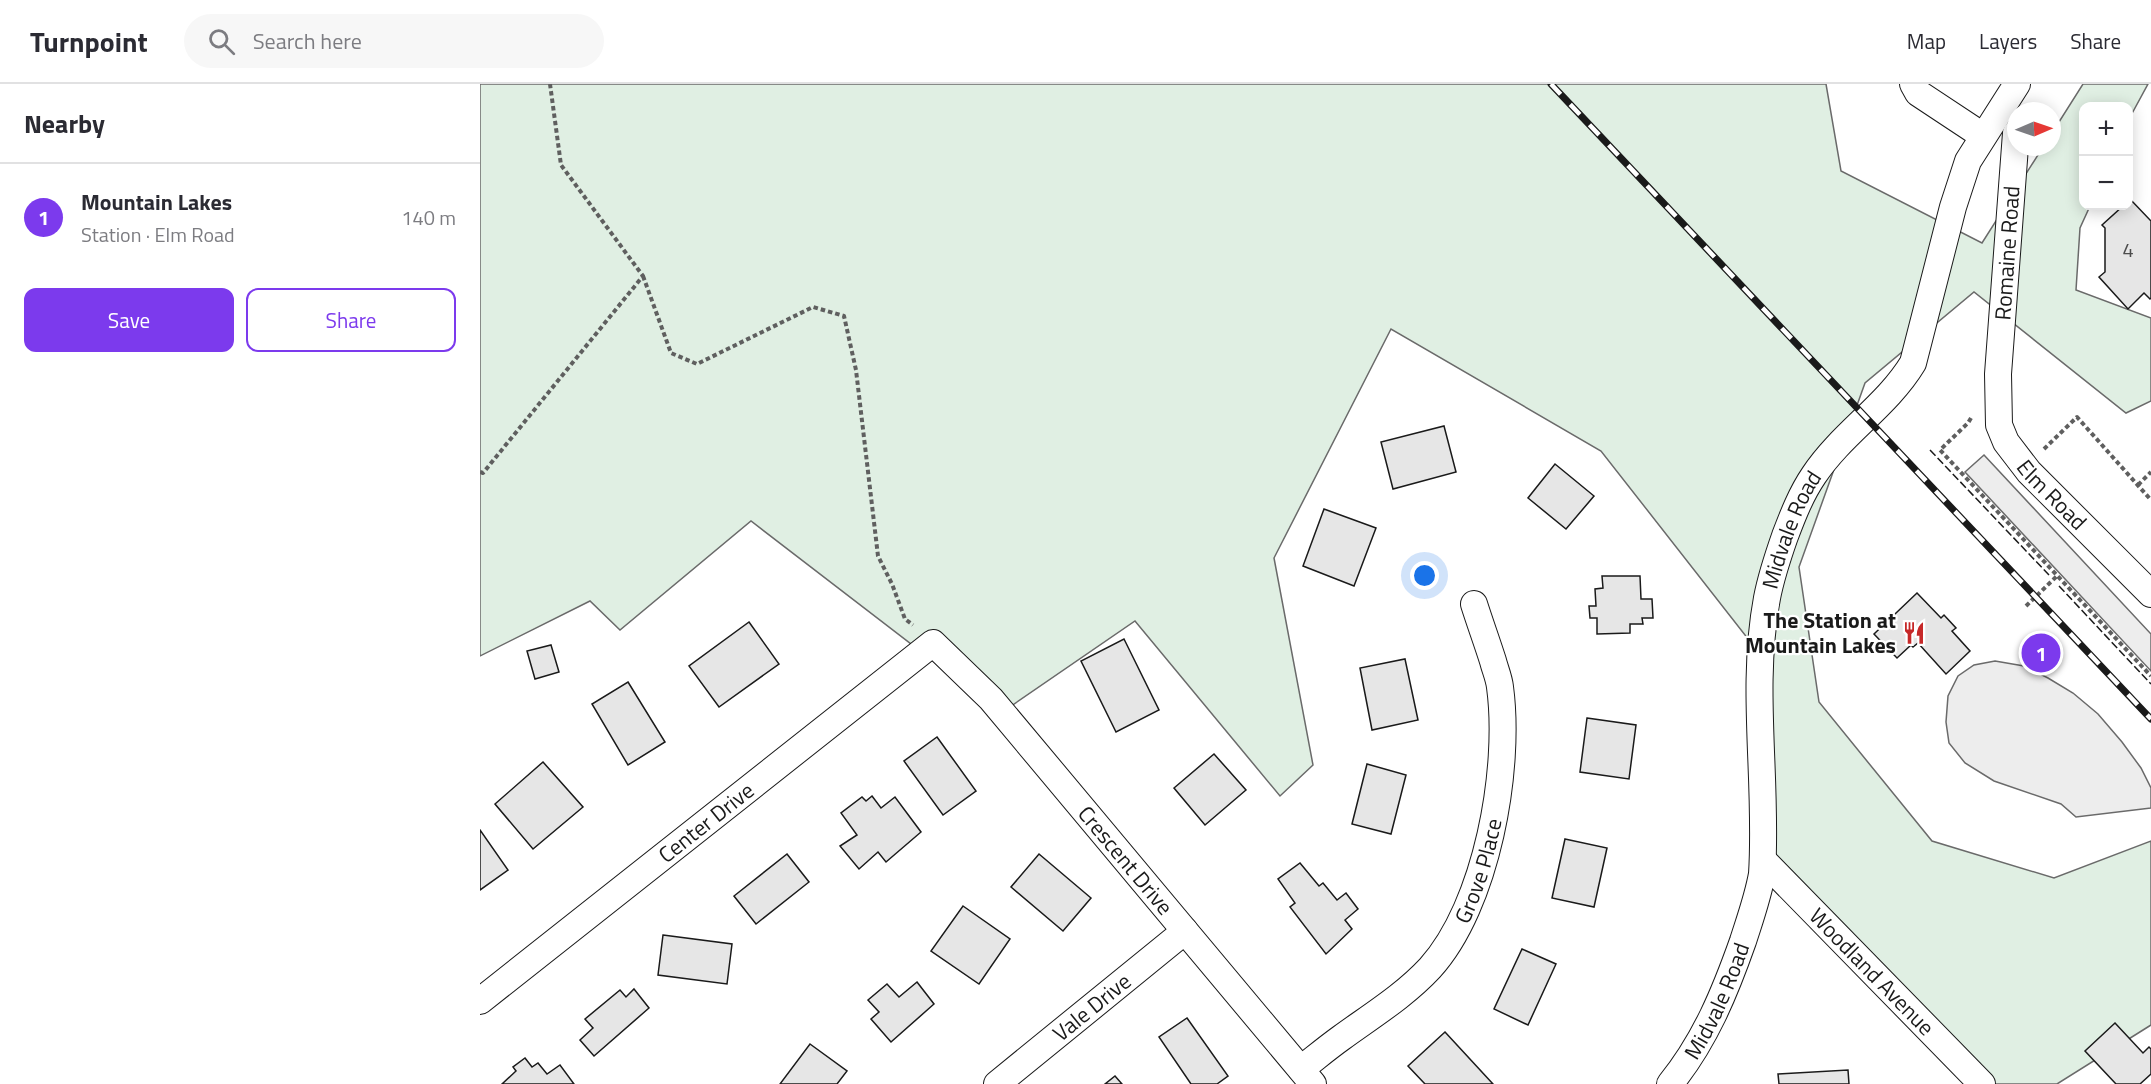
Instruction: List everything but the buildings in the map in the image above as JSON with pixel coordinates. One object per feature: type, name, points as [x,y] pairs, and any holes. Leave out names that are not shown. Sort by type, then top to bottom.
[{"type":"street","points":[[1913,84],[1918,93],[1983,136]]},
{"type":"street","points":[[2018,84],[2018,102]]},
{"type":"street","name":"Midvale Road","points":[[1670,1084],[1700,1042],[1727,988],[1758,894],[1763,860],[1761,647],[1767,597],[1780,550],[1795,510],[1814,475],[1834,449],[1900,383],[1913,363],[1953,207],[1968,161],[2018,84]]},
{"type":"street","name":"Romaine Road","points":[[1998,374],[2014,156]]},
{"type":"street","name":"Elm Road","points":[[1998,374],[1999,424],[2006,442],[2029,472],[2151,594]]},
{"type":"street","name":"Grove Place","points":[[1307,1077],[1337,1040],[1402,994],[1431,967],[1449,942],[1468,904],[1490,842],[1501,784],[1503,727],[1500,685],[1474,604]]},
{"type":"street","name":"Crescent Drive","points":[[932,644],[991,699],[1307,1077]]},
{"type":"street","name":"Center Drive","points":[[480,1001],[932,644]]},
{"type":"street","name":"Woodland Avenue","points":[[1763,860],[1982,1084]]},
{"type":"street","name":"Vale Drive","points":[[997,1084],[1185,931]]},
{"type":"path","points":[[550,84],[561,165],[643,276],[671,353],[697,364],[813,307],[844,316],[856,370],[878,556],[892,584],[905,619],[932,644]]},
{"type":"path","points":[[480,472],[483,473],[643,276]]},
{"type":"path","points":[[2044,450],[2077,417],[2151,500]]},
{"type":"path","points":[[1963,428],[1940,450],[2151,676]]},
{"type":"path","points":[[2138,485],[2151,472]]},
{"type":"path","points":[[2026,606],[2057,576]]},
{"type":"green space","points":[[480,84],[1826,84],[1841,171],[1982,243],[2037,156],[2061,156],[2061,119],[2083,84],[2148,84],[2133,112],[2133,102],[2079,102],[2079,210],[2088,210],[2080,228],[2076,290],[2151,318],[2151,401],[2126,413],[1974,292],[1865,383],[1799,567],[1819,702],[1932,841],[2054,878],[2151,841],[2151,1025],[2057,1084],[1970,1084],[1766,873],[1756,649],[1601,451],[1391,329],[1274,558],[1313,765],[1280,796],[1135,621],[1001,713],[751,521],[620,630],[590,601],[480,656]]},
{"type":"shaded area","points":[[1984,455],[2151,634],[2151,671],[1965,472]]},
{"type":"shaded area","points":[[1995,661],[2024,666],[2048,678],[2073,693],[2098,714],[2141,768],[2151,788],[2151,808],[2076,817],[2061,804],[1994,781],[1965,763],[1949,743],[1946,722],[1948,696],[1958,676],[1974,665]]},
{"type":"railway","points":[[1551,84],[2151,719]]},
{"type":"fence","points":[[1930,450],[2049,575]]},
{"type":"fence","points":[[2059,586],[2151,684]]},
{"type":"place","name":"The Station at Mountain Lakes","points":[[1914,633]]},
{"type":"place","name":"Mountain Lakes","points":[[2041,653]]}]
